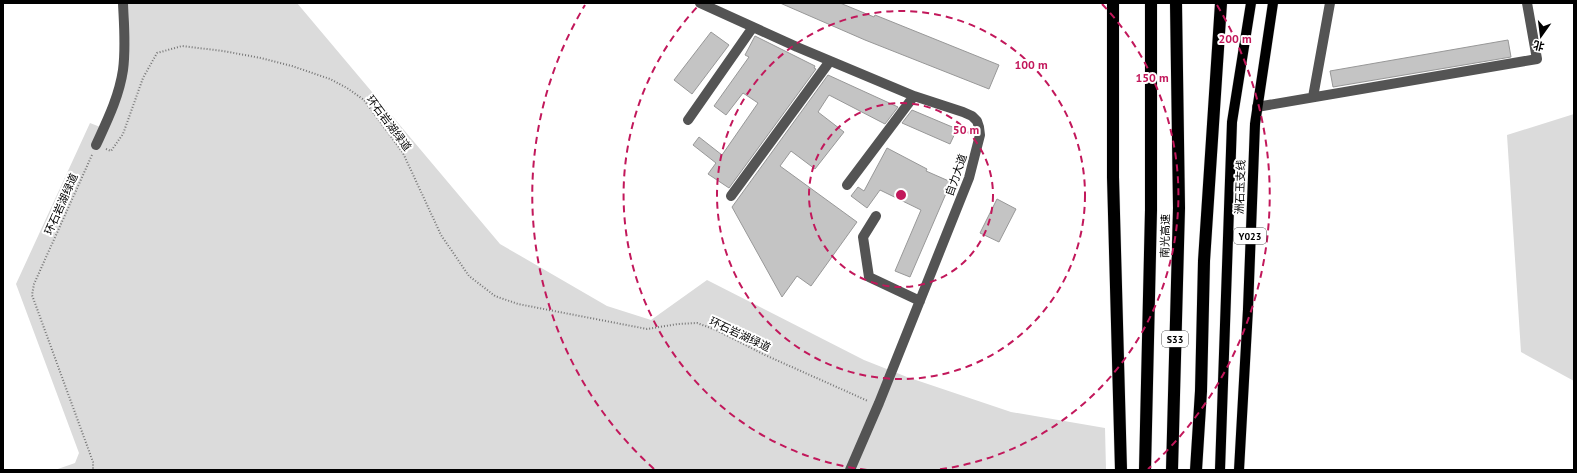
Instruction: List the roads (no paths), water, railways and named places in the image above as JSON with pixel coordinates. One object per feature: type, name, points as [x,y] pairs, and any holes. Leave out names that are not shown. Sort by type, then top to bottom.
[{"type":"highway","points":[[1113,3],[1113,177],[1121,470]]},
{"type":"highway","name":"南光高速","points":[[1145,470],[1151,210],[1151,3]]},
{"type":"highway","name":"南光高速","points":[[1172,470],[1179,208],[1176,3]]},
{"type":"highway","points":[[1196,470],[1201,391],[1204,261],[1221,3]]},
{"type":"main road","name":"洲石玉支线","points":[[1220,470],[1232,122],[1251,3]]},
{"type":"main road","name":"洲石玉支线","points":[[1239,470],[1248,309],[1255,124],[1273,3]]},
{"type":"street","points":[[96,145],[115,100],[122,70],[125,32],[123,3]]},
{"type":"street","name":"自力大道","points":[[700,3],[830,61],[914,96],[963,112],[977,120],[980,135],[969,178],[879,404],[850,470]]},
{"type":"street","points":[[1313,98],[1330,3]]},
{"type":"street","points":[[1257,107],[1537,59],[1527,3]]},
{"type":"street","points":[[688,120],[753,27]]},
{"type":"street","points":[[731,196],[830,61]]},
{"type":"street","points":[[847,185],[914,96]]},
{"type":"street","points":[[876,216],[863,237],[869,277],[920,301]]}]
